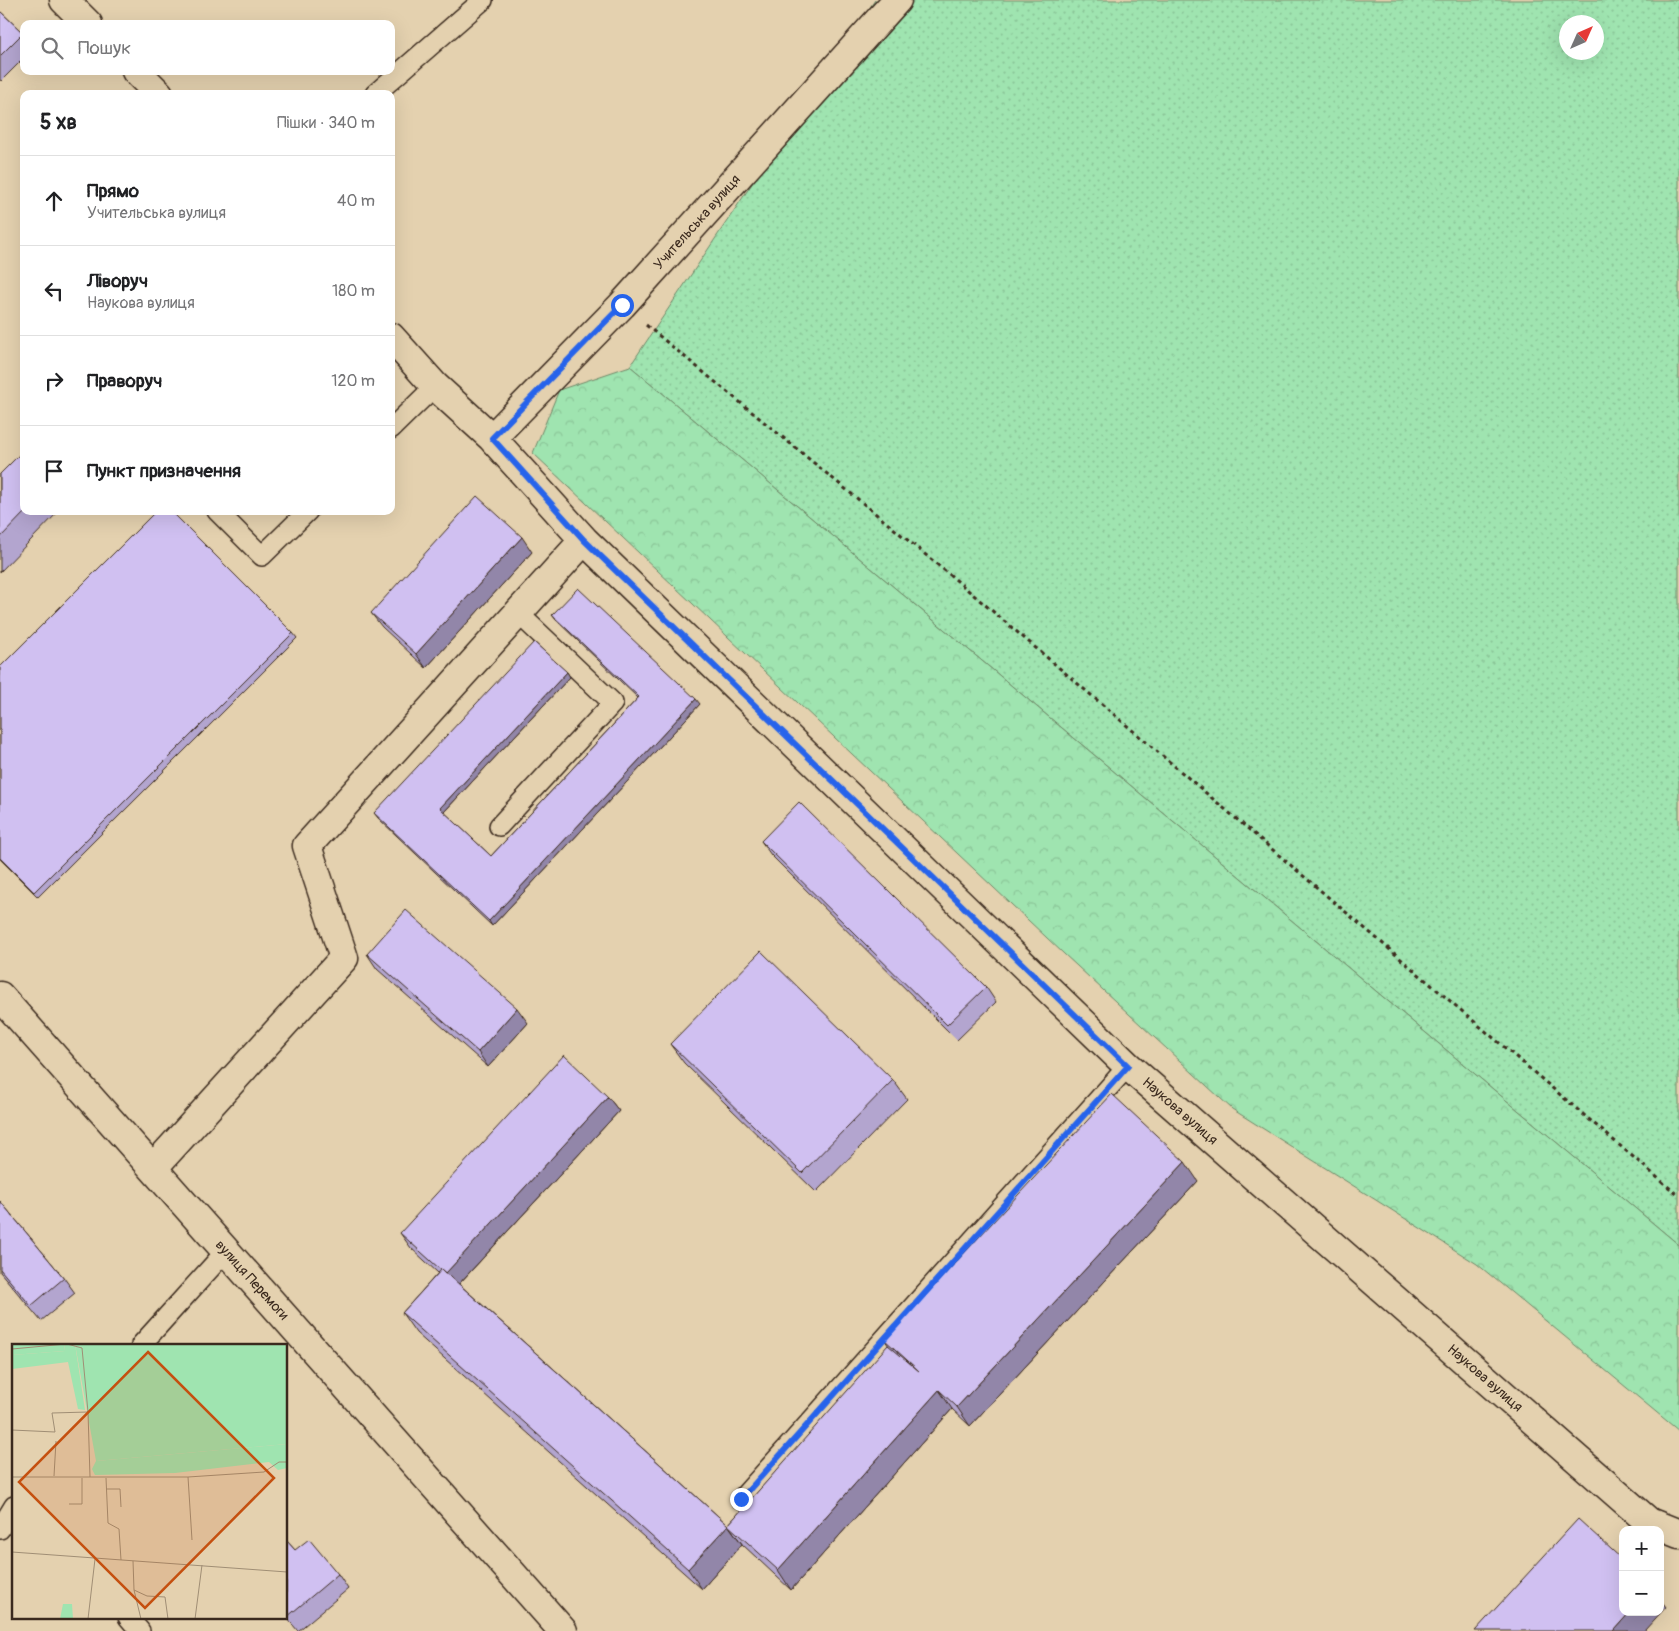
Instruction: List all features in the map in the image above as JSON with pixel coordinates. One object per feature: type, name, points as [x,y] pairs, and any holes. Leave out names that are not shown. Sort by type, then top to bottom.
[{"type":"street","points":[[64,0],[84,20]]},
{"type":"street","name":"Учительська вулиця","points":[[492,438],[622,305],[897,0]]},
{"type":"street","points":[[140,75],[155,90]]},
{"type":"street","name":"Наукова вулиця","points":[[395,341],[435,386],[492,438],[584,540],[1128,1066],[1649,1522],[1679,1534]]},
{"type":"street","points":[[153,1168],[344,958],[307,846],[584,540]]},
{"type":"street","name":"вулиця Перемоги","points":[[0,996],[563,1631]]},
{"type":"lane","points":[[380,90],[483,0]]},
{"type":"lane","points":[[395,425],[435,386]]},
{"type":"lane","points":[[221,515],[262,556],[304,515]]},
{"type":"lane","points":[[499,826],[613,703],[518,613]]},
{"type":"lane","points":[[741,1499],[1128,1066]]},
{"type":"lane","points":[[142,1344],[226,1251]]},
{"type":"lane","points":[[0,1529],[12,1509]]},
{"type":"lane","points":[[129,1618],[140,1631]]},
{"type":"path","points":[[622,305],[949,574],[1679,1196]]},
{"type":"green space","points":[[875,0],[1679,0],[1679,1245],[630,366]]},
{"type":"green space","points":[[630,366],[1679,1245],[1679,1431],[1477,1264],[1232,1109],[1064,954],[533,453],[559,390]]},
{"type":"building","points":[[0,11],[20,30],[20,36],[0,56]]},
{"type":"building","points":[[20,454],[20,515],[22,515],[0,538],[0,474]]},
{"type":"building","points":[[477,496],[522,537],[416,654],[371,613]]},
{"type":"building","points":[[152,515],[175,515],[293,633],[34,892],[0,858],[0,667]]},
{"type":"building","points":[[578,588],[696,699],[489,921],[374,813],[534,642],[567,672],[440,808],[491,856],[639,697],[552,615]]},
{"type":"building","points":[[799,802],[986,987],[947,1025],[761,841]]},
{"type":"building","points":[[406,910],[517,1008],[478,1052],[367,954]]},
{"type":"building","points":[[761,951],[893,1080],[802,1173],[670,1044]]},
{"type":"building","points":[[564,1055],[608,1097],[446,1273],[400,1233]]},
{"type":"building","points":[[1112,1094],[1185,1162],[957,1407],[939,1390],[778,1570],[728,1525],[888,1345],[919,1371],[884,1339]]},
{"type":"building","points":[[0,1201],[64,1278],[31,1306],[0,1269]]},
{"type":"building","points":[[442,1269],[728,1525],[688,1569],[402,1313]]},
{"type":"building","points":[[1578,1519],[1619,1556],[1619,1616],[1626,1616],[1613,1631],[1475,1631]]},
{"type":"building","points":[[309,1539],[338,1574],[288,1616],[288,1542],[295,1550]]},
{"type":"route","points":[[622,305],[492,438],[584,540],[1128,1066],[741,1499]]}]
